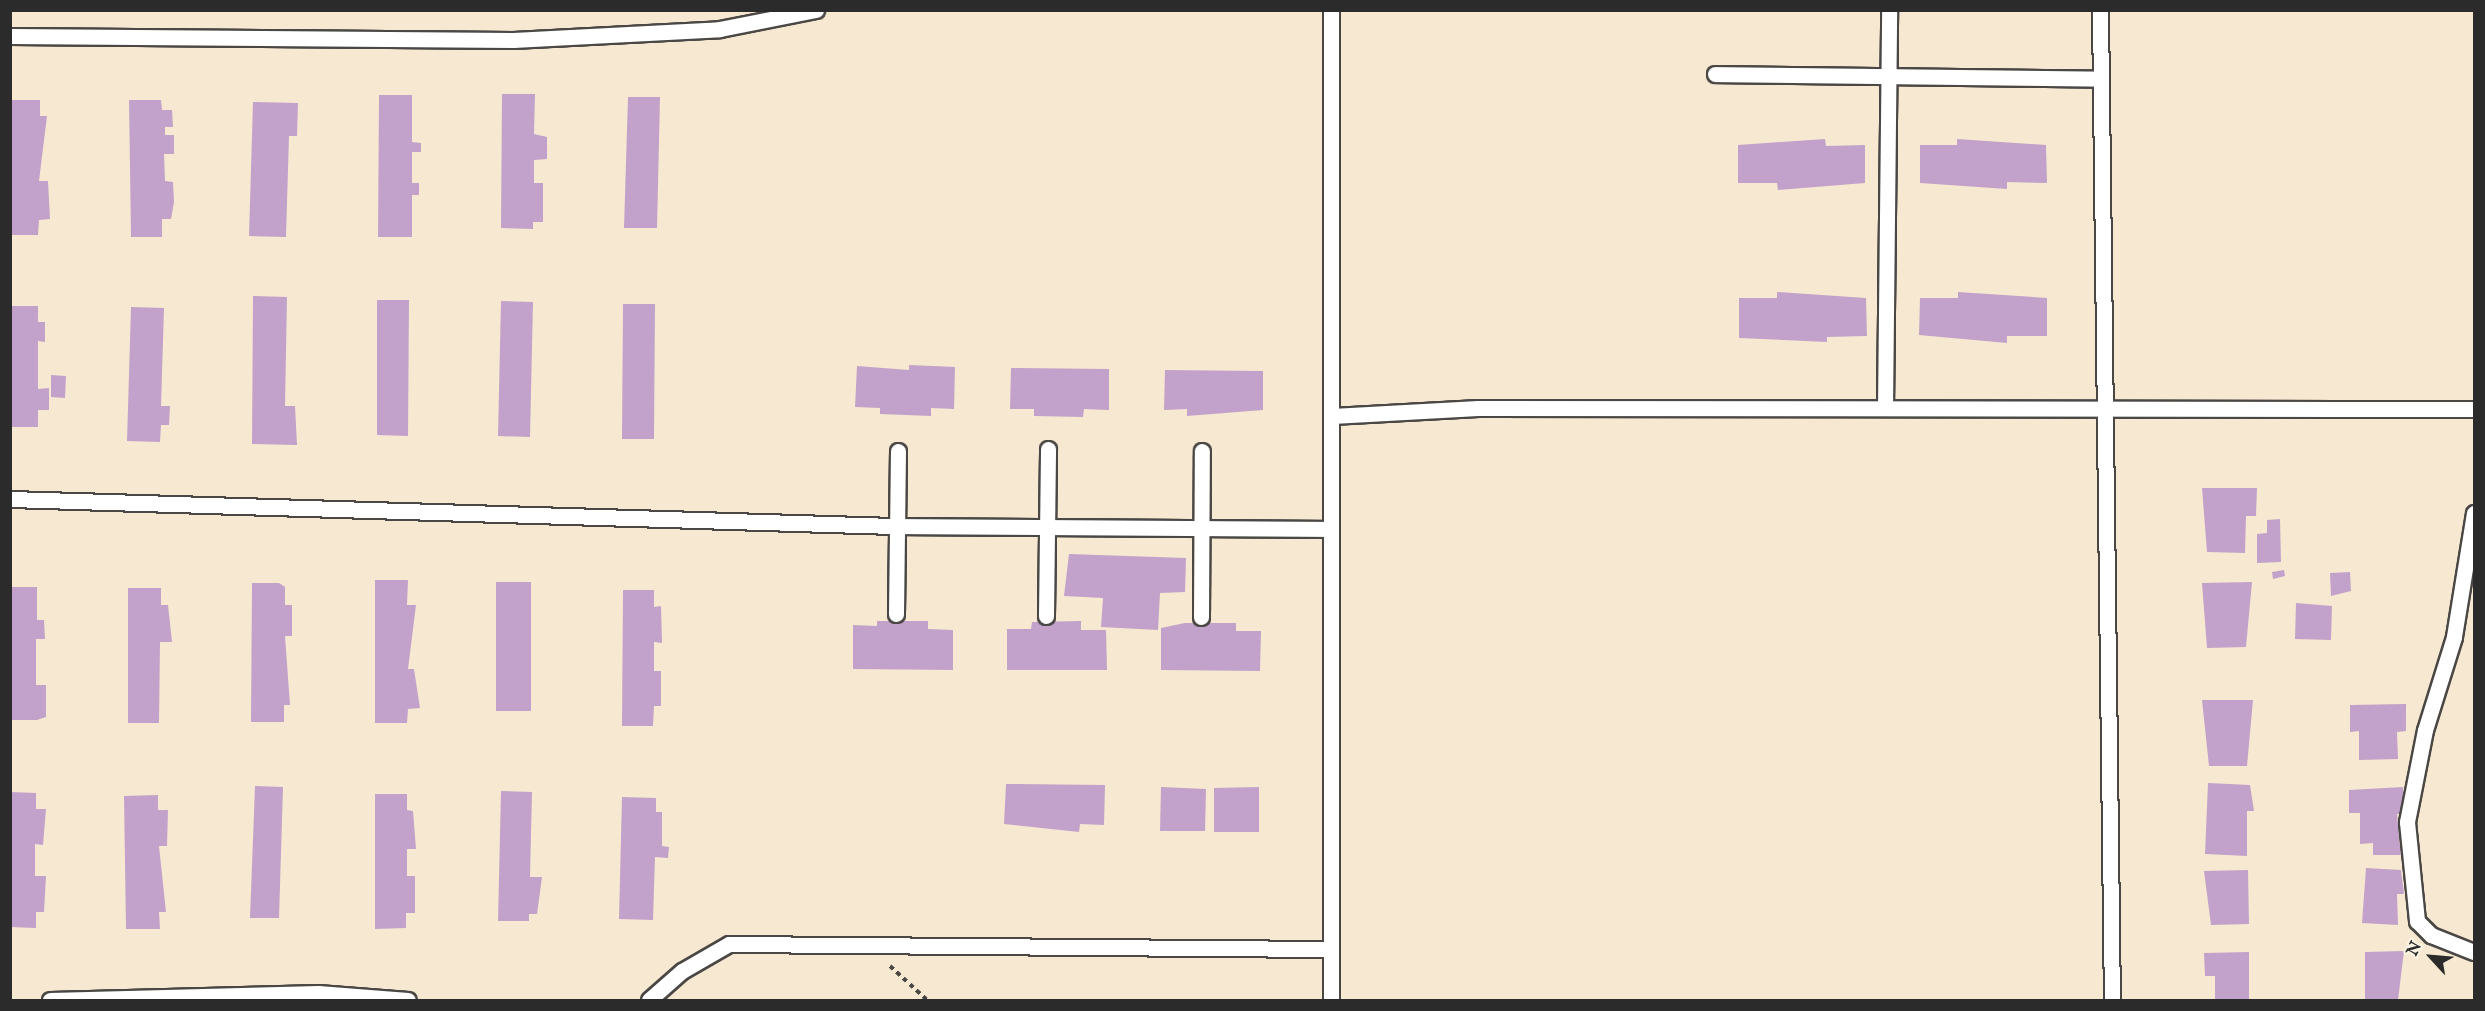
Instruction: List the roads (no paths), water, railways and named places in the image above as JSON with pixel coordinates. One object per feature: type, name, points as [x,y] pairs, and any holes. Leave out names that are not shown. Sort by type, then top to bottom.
[{"type":"lane","points":[[10,36],[513,40],[720,29],[816,10]]},
{"type":"lane","points":[[1331,10],[1332,416],[1329,949],[1331,1000]]},
{"type":"lane","points":[[1885,408],[1889,10]]},
{"type":"lane","points":[[2100,10],[2107,413],[2112,1000]]},
{"type":"lane","points":[[1715,74],[2100,79]]},
{"type":"lane","points":[[1332,416],[1478,408],[1885,408],[2107,413],[2185,407],[2475,409]]},
{"type":"lane","points":[[1046,616],[1048,449]]},
{"type":"lane","points":[[896,614],[898,451]]},
{"type":"lane","points":[[1201,617],[1202,451]]},
{"type":"lane","points":[[10,499],[896,526],[1330,529]]},
{"type":"lane","points":[[2475,513],[2454,637],[2425,730],[2407,822],[2417,921],[2431,935],[2475,952]]},
{"type":"lane","points":[[649,1000],[682,971],[729,944],[864,942],[1329,949]]},
{"type":"lane","points":[[50,1000],[318,993],[408,1000]]}]
